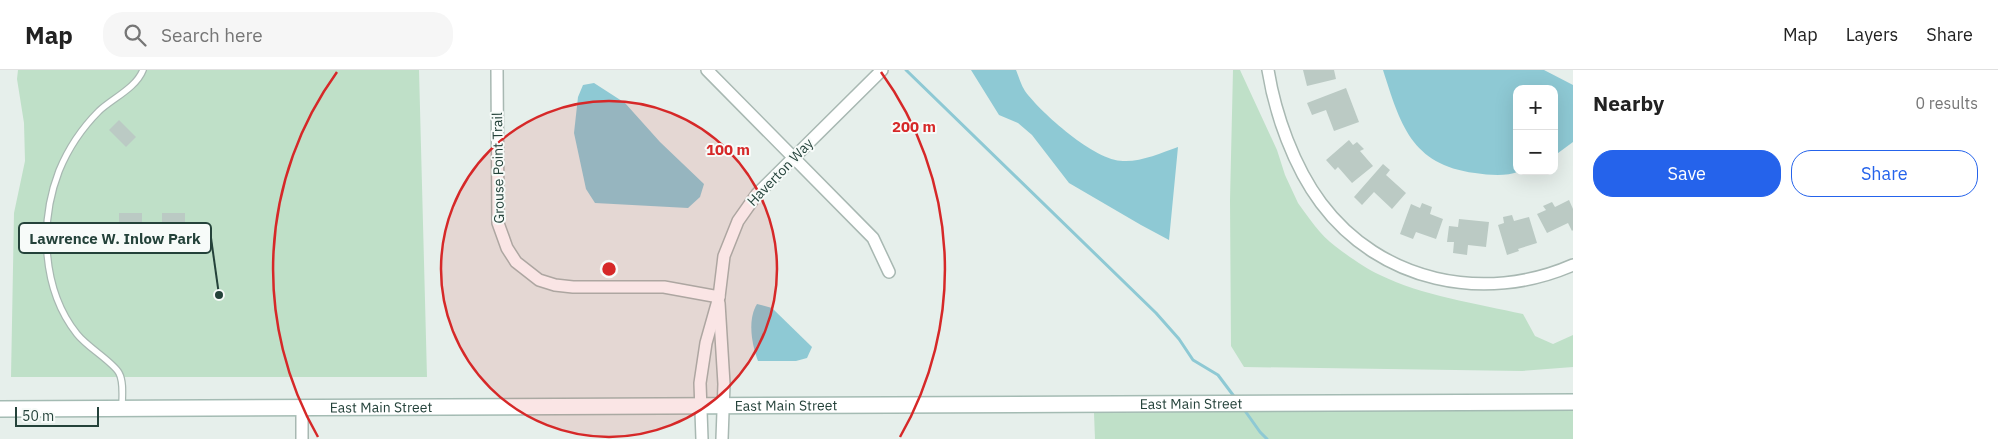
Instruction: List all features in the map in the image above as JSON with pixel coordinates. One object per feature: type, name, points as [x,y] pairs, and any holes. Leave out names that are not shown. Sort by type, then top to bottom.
[{"type":"main road","name":"East Main Street","points":[[0,410],[1573,402]]},
{"type":"street","name":"Grouse Point Trail","points":[[497,70],[498,223],[507,248],[516,262],[539,280],[555,285],[573,287],[664,287],[718,297]]},
{"type":"street","points":[[706,70],[873,238],[889,272]]},
{"type":"street","name":"Haverton Way","points":[[702,439],[700,383],[706,343],[718,297],[724,256],[738,221],[757,194],[882,70]]},
{"type":"street","points":[[1268,70],[1281,120],[1304,176],[1320,202],[1342,227],[1358,241],[1381,256],[1393,263],[1427,276],[1452,282],[1475,284],[1523,281],[1573,265]]},
{"type":"street","name":"Haverton Way","points":[[718,297],[722,333],[722,439]]},
{"type":"street","points":[[302,408],[302,439]]},
{"type":"lane","points":[[122,409],[122,382],[119,373],[78,334],[64,316],[56,296],[49,266],[48,221],[55,185],[70,149],[92,119],[136,81],[143,70]]},
{"type":"green space","points":[[18,70],[419,70],[427,377],[11,377],[14,213],[25,161],[24,123],[17,79]]},
{"type":"green space","points":[[1233,70],[1240,70],[1277,150],[1285,175],[1298,203],[1324,237],[1345,254],[1374,272],[1396,282],[1450,298],[1523,314],[1535,336],[1553,344],[1573,335],[1573,367],[1522,371],[1244,367],[1231,346],[1230,200]]},
{"type":"green space","points":[[1573,407],[1573,439],[1095,439],[1094,413]]},
{"type":"water","points":[[971,70],[1016,70],[1025,91],[1043,111],[1084,145],[1111,159],[1123,161],[1137,160],[1178,147],[1169,240],[1069,183],[1032,135],[1018,123],[999,115]]},
{"type":"water","points":[[1383,70],[1544,70],[1573,85],[1573,142],[1558,153],[1558,85],[1513,85],[1513,173],[1503,175],[1475,173],[1453,168],[1436,161],[1422,151],[1411,138],[1396,107]]},
{"type":"water","points":[[594,83],[625,103],[660,142],[704,184],[700,197],[688,208],[595,203],[586,189],[574,133],[578,97],[583,85]]},
{"type":"water","points":[[757,304],[772,308],[812,347],[807,358],[796,361],[758,361],[752,340],[751,325]]},
{"type":"building","points":[[1303,70],[1334,70],[1336,79],[1307,86]]},
{"type":"building","points":[[1346,88],[1359,122],[1334,131],[1326,110],[1312,115],[1307,103]]},
{"type":"building","points":[[119,120],[136,137],[126,147],[109,130]]},
{"type":"building","points":[[1349,140],[1353,145],[1357,142],[1364,149],[1360,151],[1373,166],[1352,183],[1338,167],[1335,170],[1326,160]]},
{"type":"building","points":[[1383,164],[1390,170],[1386,175],[1406,193],[1392,209],[1374,192],[1362,205],[1354,197]]},
{"type":"building","points":[[1569,200],[1573,209],[1573,230],[1568,223],[1547,233],[1537,214],[1546,210],[1543,206],[1552,202],[1555,207]]},
{"type":"building","points":[[1422,203],[1432,207],[1430,214],[1443,219],[1436,239],[1416,232],[1413,239],[1400,234],[1411,204],[1420,208]]},
{"type":"building","points":[[119,213],[142,213],[142,225],[119,225]]},
{"type":"building","points":[[162,213],[185,213],[185,225],[162,225]]},
{"type":"building","points":[[1512,215],[1514,221],[1529,217],[1537,243],[1507,255],[1498,225],[1504,223],[1503,217]]},
{"type":"building","points":[[1459,219],[1489,222],[1486,247],[1468,245],[1467,255],[1453,253],[1454,242],[1447,242],[1449,226],[1458,227]]},
{"type":"waterway","points":[[906,70],[1156,313],[1179,339],[1193,360],[1218,375],[1236,399]]},
{"type":"waterway","points":[[1243,408],[1267,439]]},
{"type":"place","name":"Lawrence W. Inlow Park","points":[[219,295]]}]
